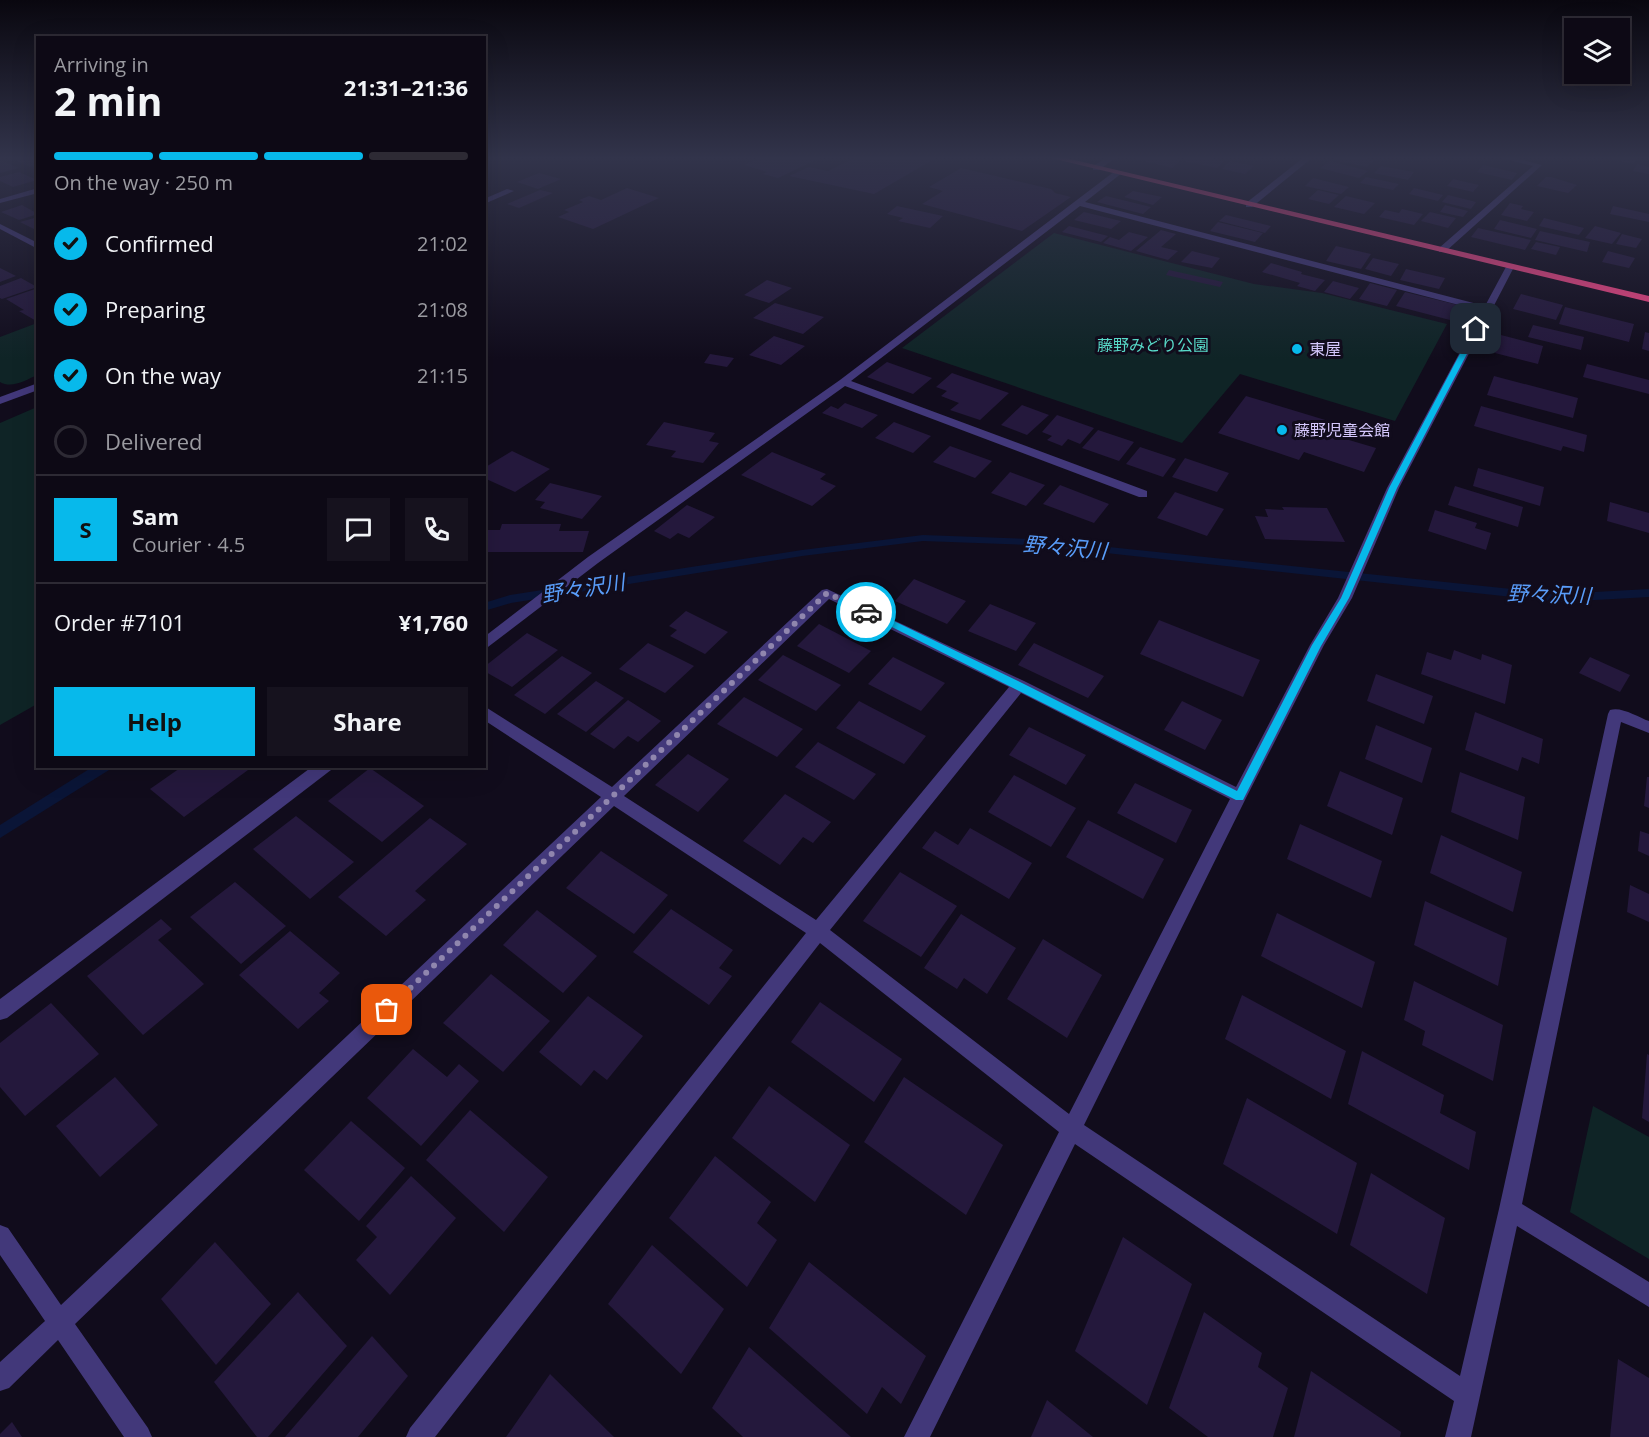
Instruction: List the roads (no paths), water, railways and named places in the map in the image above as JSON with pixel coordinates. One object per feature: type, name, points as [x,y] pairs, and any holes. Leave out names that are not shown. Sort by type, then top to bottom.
[{"type":"highway","points":[[1334,225],[1649,299]]},
{"type":"street","points":[[486,644],[593,560],[844,382],[1050,225]]},
{"type":"street","points":[[1164,225],[1487,309]]},
{"type":"street","points":[[1442,250],[1470,225]]},
{"type":"street","points":[[0,226],[36,245]]},
{"type":"street","points":[[917,1437],[1239,796],[1317,645],[1345,598],[1393,488],[1510,267]]},
{"type":"street","points":[[844,382],[1143,494]]},
{"type":"street","points":[[0,401],[36,387]]},
{"type":"street","points":[[0,1379],[611,795],[827,593],[1019,685],[1239,796]]},
{"type":"street","points":[[419,1437],[818,932],[1019,685]]},
{"type":"street","points":[[486,713],[818,932],[1073,1130],[1467,1395]]},
{"type":"street","points":[[1458,1437],[1510,1209],[1615,714],[1649,727]]},
{"type":"street","points":[[0,1011],[322,768]]},
{"type":"street","points":[[1510,1209],[1649,1295]]},
{"type":"street","points":[[0,1236],[138,1437]]},
{"type":"waterway","name":"野々沢川","points":[[486,606],[510,599],[802,553],[923,538],[1032,542],[1559,598],[1649,593]]},
{"type":"waterway","name":"野々沢川","points":[[0,832],[102,768]]},
{"type":"place","name":"東屋","points":[[1297,349]]},
{"type":"place","name":"藤野児童会館","points":[[1282,430]]},
{"type":"park label","name":"藤野みどり公園","points":[[1153,345]]}]
